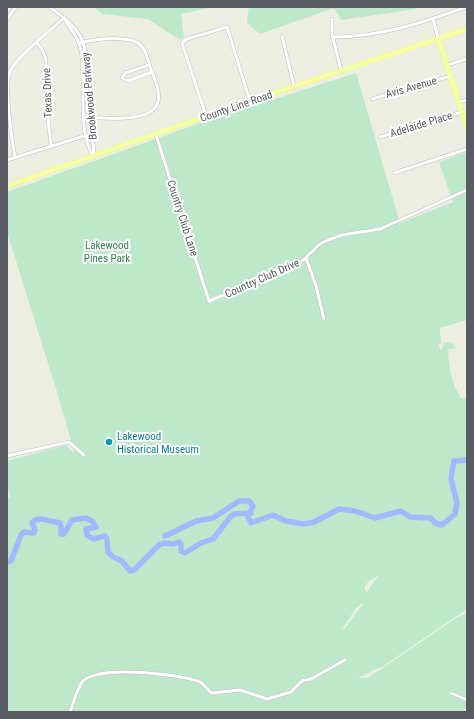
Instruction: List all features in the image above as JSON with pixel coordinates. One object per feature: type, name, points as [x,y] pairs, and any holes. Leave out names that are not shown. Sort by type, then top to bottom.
[{"type":"main road","name":"County Line Road","points":[[7,186],[94,157],[250,100],[467,29]]},
{"type":"main road","points":[[438,38],[467,128]]},
{"type":"street","points":[[7,19],[16,7]]},
{"type":"street","name":"Brookwood Parkway","points":[[50,7],[76,28],[87,59],[89,117],[94,157]]},
{"type":"street","points":[[333,37],[383,34],[433,19],[466,7]]},
{"type":"street","points":[[15,157],[11,138],[9,73],[16,62],[64,18]]},
{"type":"street","points":[[332,19],[333,37],[341,70]]},
{"type":"street","points":[[433,19],[438,38]]},
{"type":"street","points":[[229,23],[227,27],[250,100]]},
{"type":"street","points":[[206,116],[182,43],[187,39],[227,27]]},
{"type":"street","points":[[282,36],[294,86]]},
{"type":"street","points":[[81,42],[102,39],[133,41],[142,47],[152,72],[159,96],[157,105],[153,109],[126,119],[84,117]]},
{"type":"street","name":"Brookwood Parkway","points":[[81,42],[82,95],[86,135],[89,151],[94,157]]},
{"type":"street","name":"Texas Drive","points":[[37,43],[46,60],[46,102],[51,145]]},
{"type":"street","points":[[447,65],[467,59]]},
{"type":"street","points":[[149,65],[125,74],[122,78],[128,81],[152,72]]},
{"type":"street","name":"Avis Avenue","points":[[372,99],[451,76]]},
{"type":"street","points":[[459,102],[467,100]]},
{"type":"street","name":"Adelaide Place","points":[[380,137],[462,112]]},
{"type":"street","points":[[7,160],[51,145],[91,134]]},
{"type":"street","name":"Country Club Lane","points":[[156,135],[209,301]]},
{"type":"street","points":[[394,173],[467,150]]},
{"type":"street","name":"Country Club Drive","points":[[209,301],[299,264],[320,244],[328,240],[342,235],[380,229],[467,190]]},
{"type":"street","points":[[306,258],[316,286],[324,319]]},
{"type":"street","points":[[7,456],[69,442],[84,455]]},
{"type":"street","points":[[70,712],[80,684],[84,680],[105,672],[158,673],[199,682],[212,693],[240,690],[265,699],[291,692],[302,682],[311,679],[345,660]]},
{"type":"street","points":[[451,693],[467,700]]},
{"type":"green space","points":[[93,7],[213,7],[181,14],[184,38],[180,40],[148,19],[103,14]]},
{"type":"green space","points":[[249,7],[421,7],[341,20],[334,8],[260,34],[247,23]]},
{"type":"green space","name":"Lakewood Pines Park","points":[[356,73],[400,223],[453,202],[439,162],[467,152],[467,214],[465,215],[467,217],[467,320],[440,328],[441,343],[438,344],[441,351],[444,343],[449,342],[453,343],[456,348],[448,349],[451,375],[458,393],[462,399],[465,398],[467,401],[467,609],[385,665],[358,678],[368,678],[456,618],[467,613],[467,706],[463,712],[7,712],[7,499],[10,498],[7,485],[7,461],[66,445],[75,454],[7,232],[7,192],[206,121]],"holes":[[[379,575],[367,592],[366,592],[364,587],[369,581]],[[363,604],[343,631],[343,628],[356,608]]]},
{"type":"waterway","points":[[165,536],[196,521],[213,518],[239,501],[249,501],[253,506],[248,517],[251,523],[273,515],[286,521],[303,524],[314,522],[339,509],[355,511],[375,518],[401,511],[410,517],[431,518],[435,523],[442,525],[455,514],[457,502],[451,479],[454,461],[467,460]]},
{"type":"waterway","points":[[7,562],[11,561],[21,535],[24,532],[34,533],[35,530],[32,523],[35,520],[42,519],[60,523],[61,534],[64,534],[72,520],[86,518],[92,521],[96,527],[86,529],[87,535],[93,539],[105,536],[107,539],[108,552],[113,557],[122,561],[130,571],[134,570],[159,545],[164,543],[173,544],[179,542],[181,544],[181,551],[185,553],[201,543],[213,539],[231,516],[235,514],[251,513]]},
{"type":"place","name":"Lakewood Historical Museum","points":[[109,442]]}]
